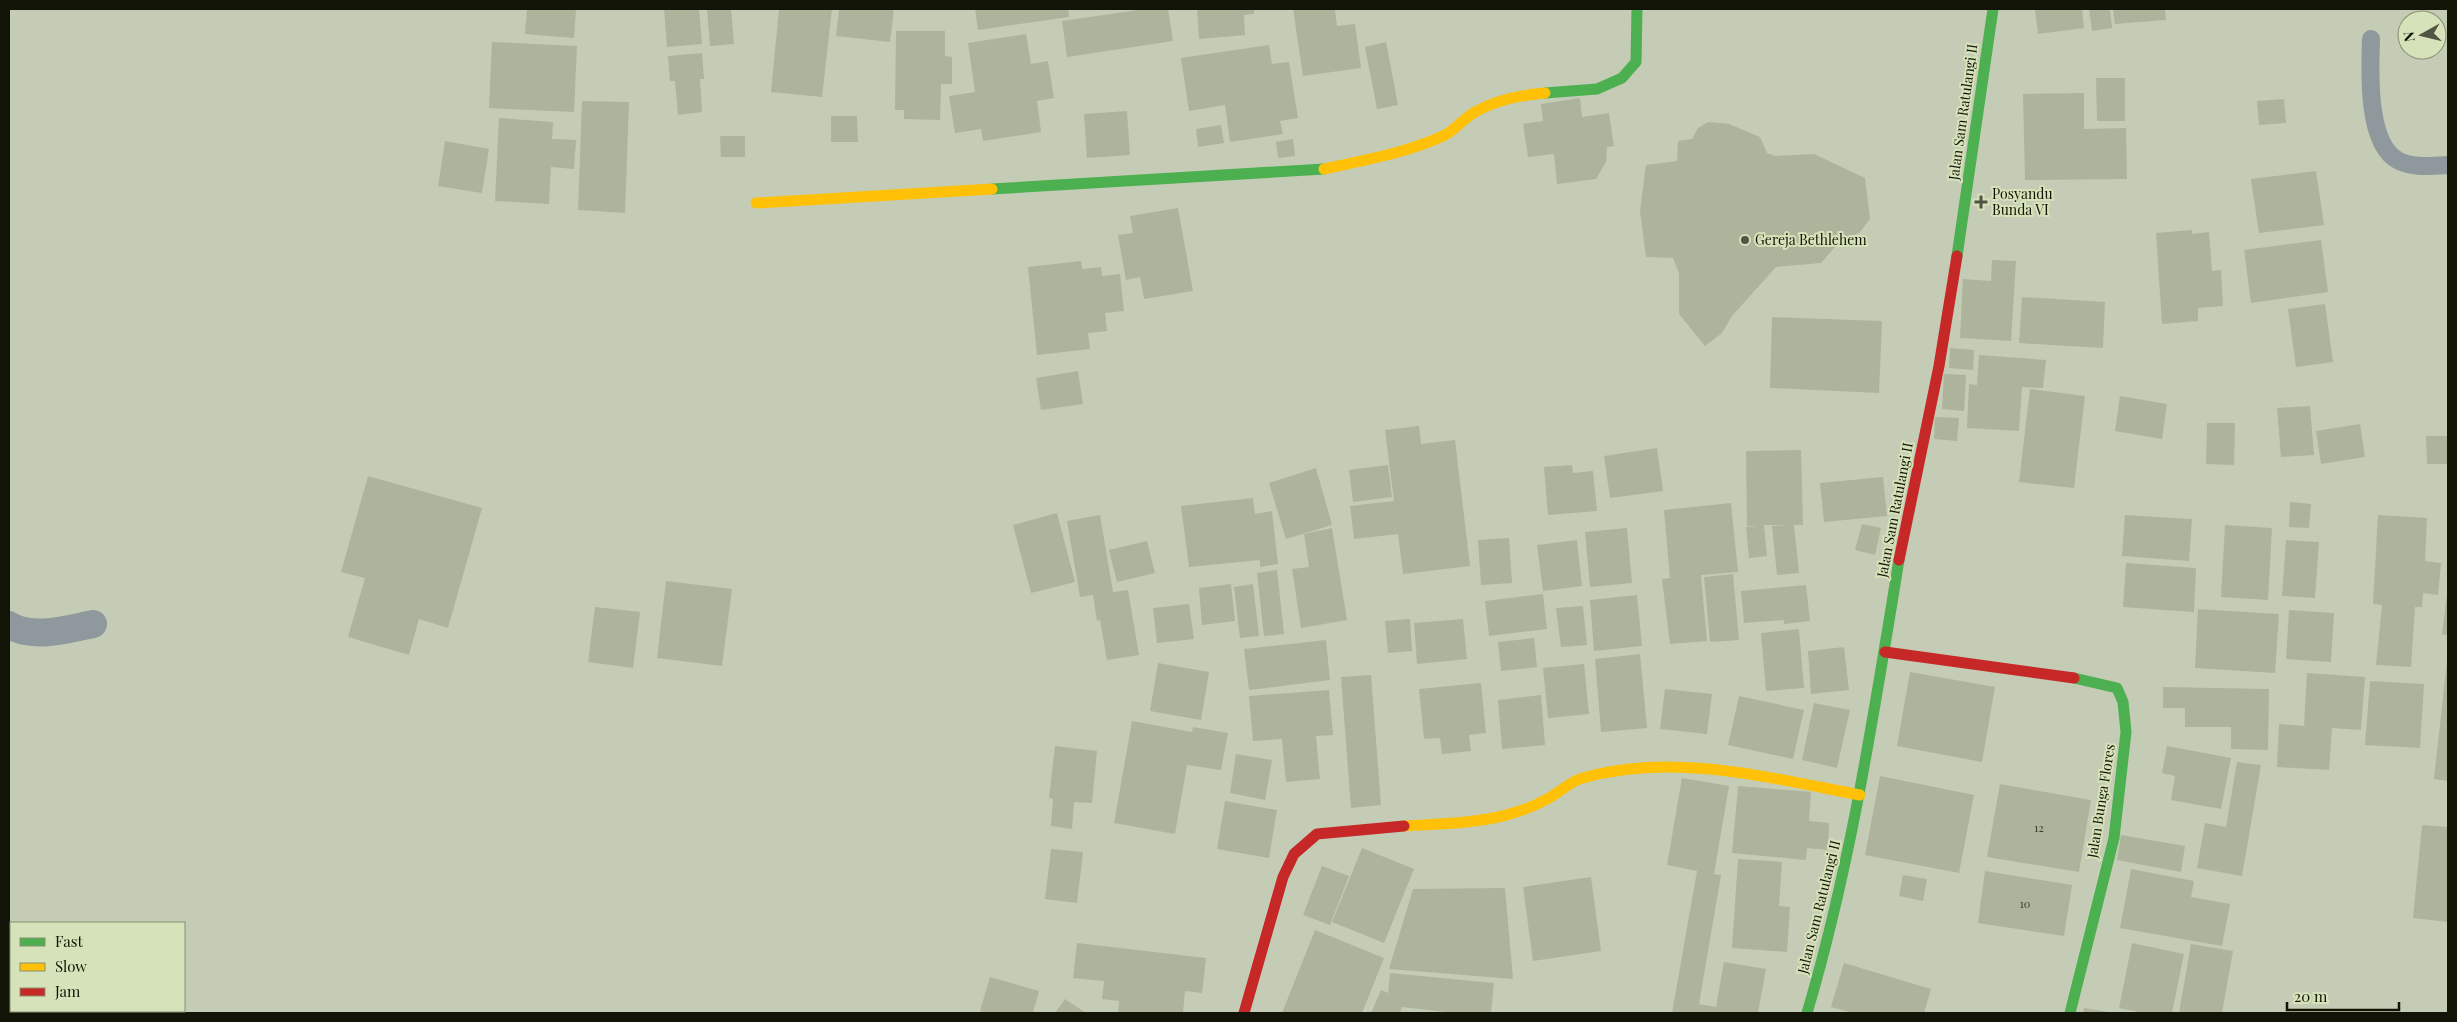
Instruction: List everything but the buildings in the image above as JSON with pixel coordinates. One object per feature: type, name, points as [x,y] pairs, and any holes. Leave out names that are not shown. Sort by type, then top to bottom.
[{"type":"street","points":[[756,203],[1314,171],[1400,152],[1446,134],[1475,112],[1506,100],[1524,95],[1597,89],[1622,78],[1636,62],[1638,9]]},
{"type":"street","name":"Jalan Sam Ratulangi II","points":[[1807,1013],[1829,938],[1860,795],[1903,538],[1939,366],[1967,196],[1993,9]]},
{"type":"street","points":[[9,625],[16,630],[51,632],[93,624]]},
{"type":"street","name":"Jalan Bunga Flores","points":[[1885,652],[2086,680],[2117,688],[2123,702],[2126,732],[2114,838],[2070,1013]]},
{"type":"street","points":[[1244,1013],[1283,877],[1294,854],[1318,834],[1465,821],[1515,813],[1547,799],[1581,778],[1620,770],[1669,766],[1756,775],[1860,795]]},
{"type":"lane","points":[[2371,39],[2369,85],[2374,120],[2385,148],[2398,161],[2424,166],[2448,165]]},
{"type":"traffic: fast","points":[[1545,93],[1597,89],[1622,78],[1636,62],[1637,9]]},
{"type":"traffic: fast","points":[[1957,256],[1993,9]]},
{"type":"traffic: fast","points":[[992,189],[1324,169]]},
{"type":"traffic: fast","points":[[1807,1013],[1823,957],[1849,845],[1871,731],[1899,560]]},
{"type":"traffic: fast","points":[[2070,1013],[2114,838],[2126,732],[2123,702],[2117,688],[2074,678]]},
{"type":"traffic: slow","points":[[1324,169],[1416,147],[1445,135],[1471,114],[1491,104],[1545,93]]},
{"type":"traffic: slow","points":[[756,203],[992,189]]},
{"type":"traffic: slow","points":[[1404,826],[1461,822],[1504,816],[1540,803],[1569,784],[1583,778],[1617,771],[1652,767],[1722,770],[1860,795]]},
{"type":"traffic: jam","points":[[1899,560],[1939,366],[1957,256]]},
{"type":"traffic: jam","points":[[1885,652],[2074,678]]},
{"type":"traffic: jam","points":[[1244,1013],[1283,877],[1294,854],[1317,834],[1404,826]]},
{"type":"place","name":"Posyandu Bunda VI","points":[[1981,202]]},
{"type":"place","name":"Gereja Bethlehem","points":[[1745,240]]}]
